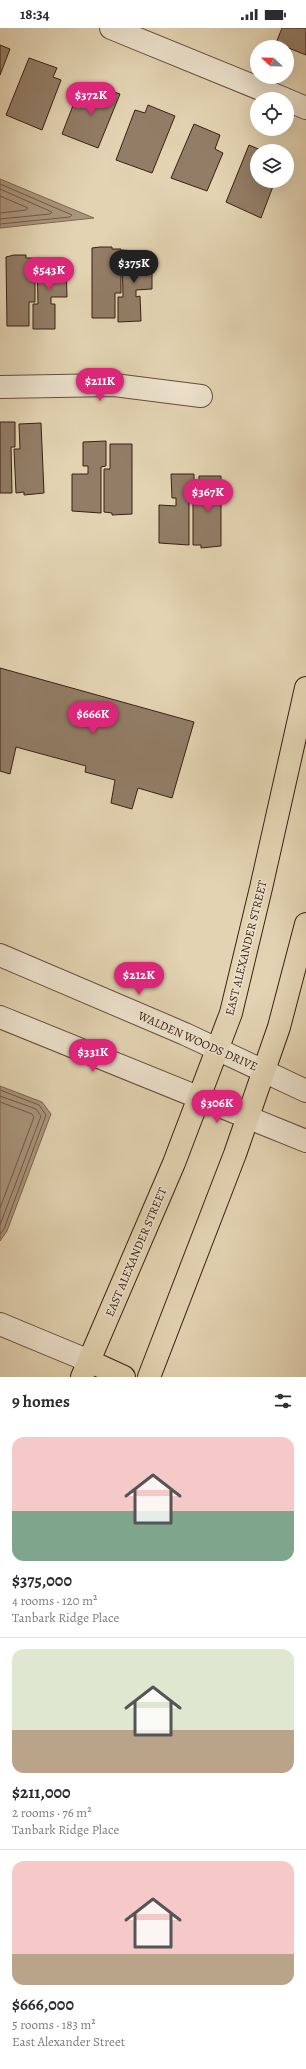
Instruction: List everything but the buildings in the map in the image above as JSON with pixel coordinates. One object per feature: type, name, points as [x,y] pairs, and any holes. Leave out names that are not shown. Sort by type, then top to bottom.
[{"type":"main road","name":"EAST ALEXANDER STREET","points":[[85,1369],[174,1163],[231,1013],[306,688]]},
{"type":"main road","points":[[149,1377],[247,1118],[279,1027],[306,924]]},
{"type":"main road","points":[[85,1369],[124,1377]]},
{"type":"street","points":[[111,28],[267,92]]},
{"type":"street","points":[[294,103],[306,108]]},
{"type":"street","points":[[0,387],[114,385],[201,396]]},
{"type":"street","name":"WALDEN WOODS DRIVE","points":[[0,955],[217,1049],[306,1091]]},
{"type":"street","points":[[0,1017],[199,1099],[306,1141]]},
{"type":"street","points":[[0,1324],[85,1369]]},
{"type":"water","points":[[0,179],[94,218],[0,228]]},
{"type":"water","points":[[0,1086],[42,1102],[51,1114],[7,1231],[0,1241]]}]
